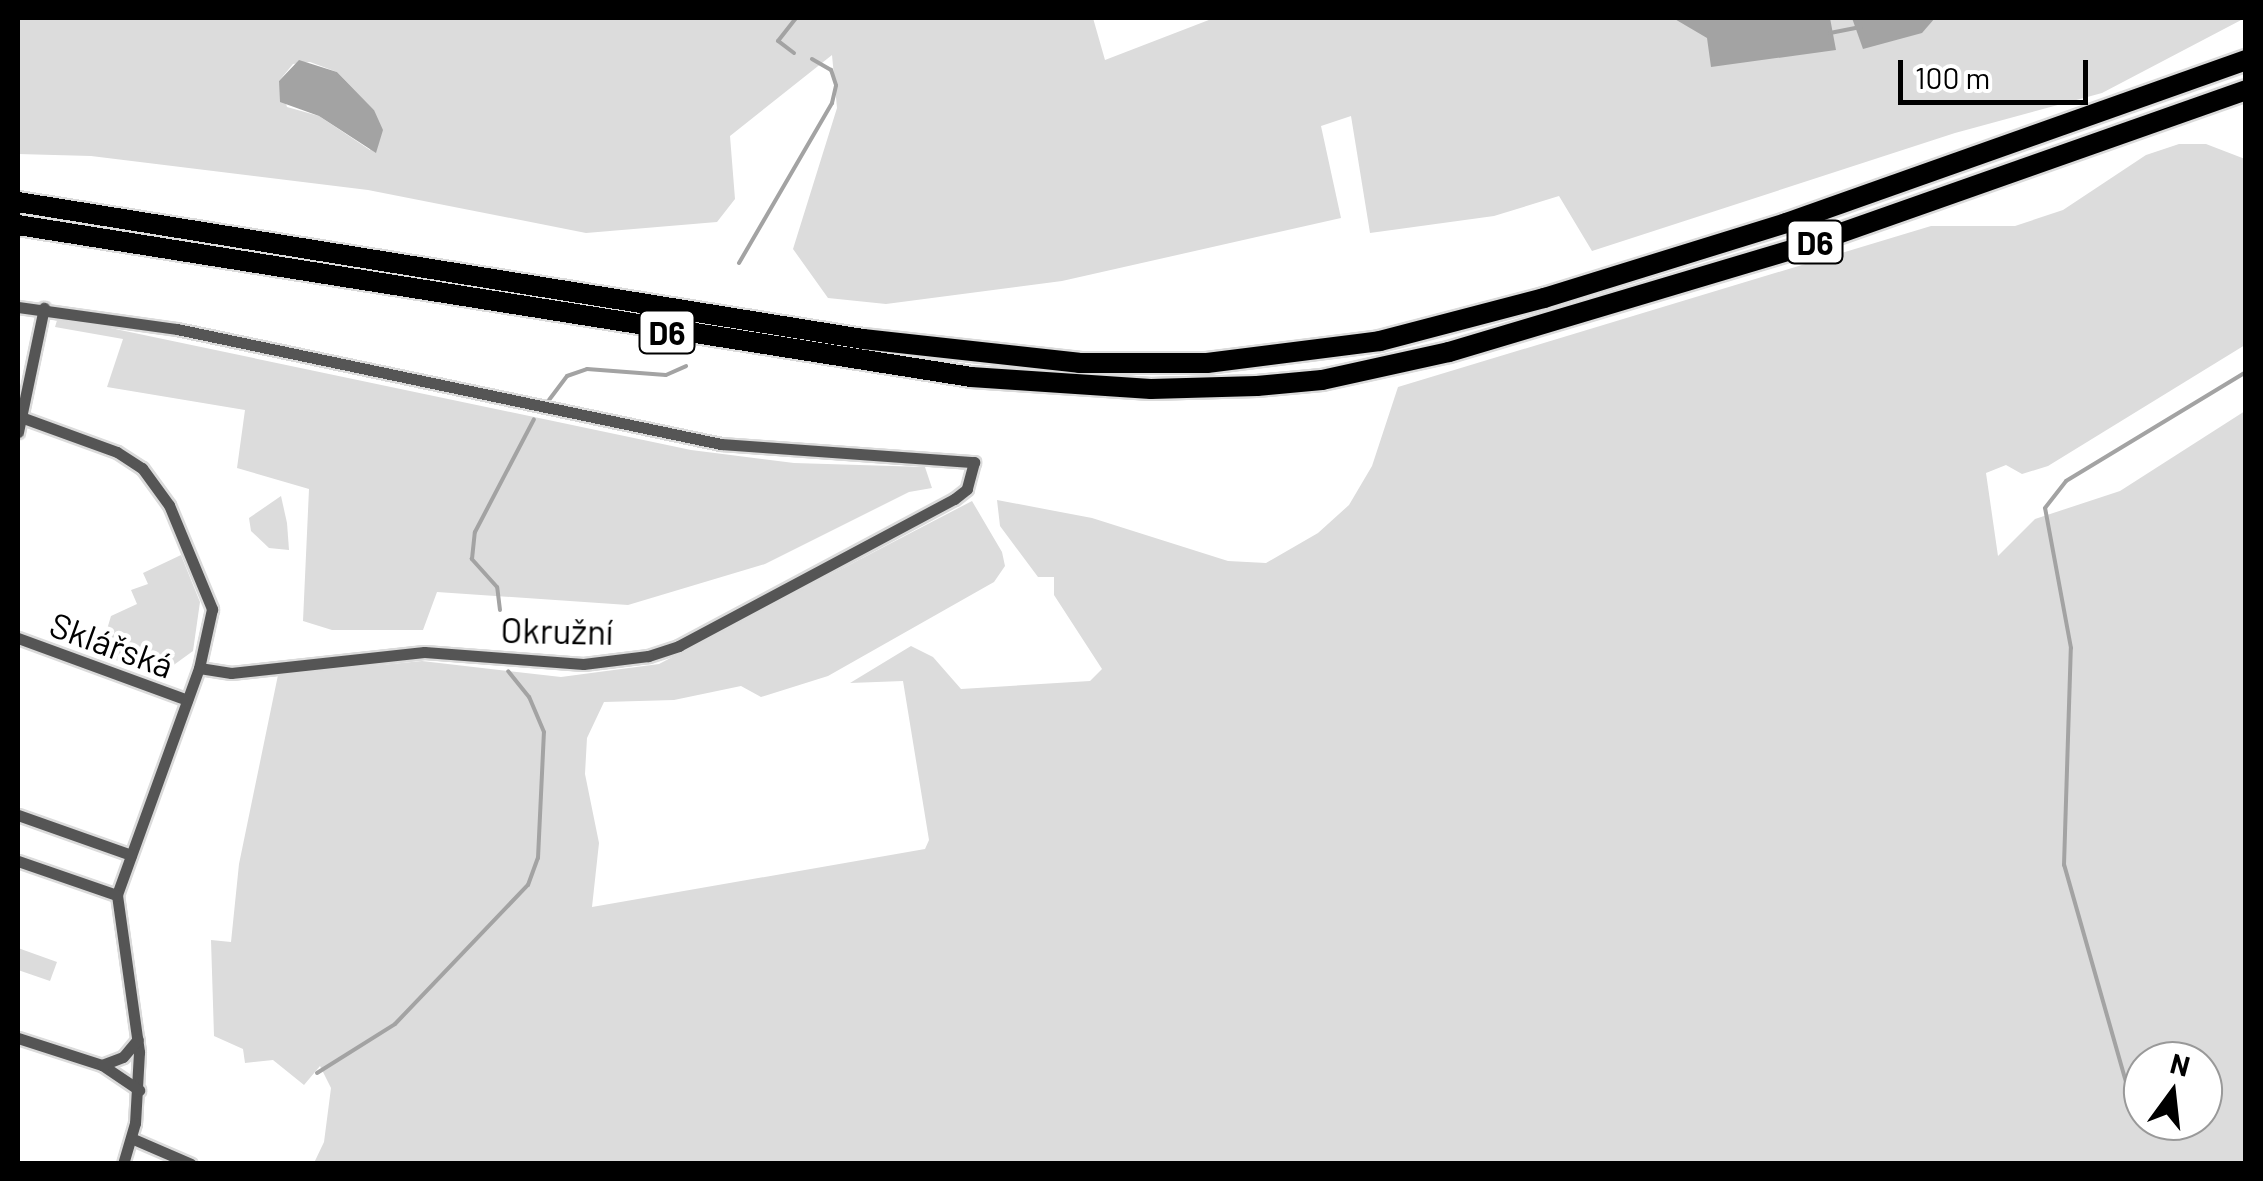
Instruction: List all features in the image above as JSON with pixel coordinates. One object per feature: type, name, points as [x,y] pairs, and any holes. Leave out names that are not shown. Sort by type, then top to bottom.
[{"type":"highway","name":"D6","points":[[18,202],[972,352],[1150,364],[1318,352],[1380,341],[1786,223],[2246,60]]},
{"type":"highway","name":"D6","points":[[18,225],[970,377],[1151,389],[1322,380],[1377,370],[1795,249],[2246,90]]},
{"type":"street","points":[[18,307],[44,308],[18,432]]},
{"type":"street","name":"Okružní","points":[[44,308],[177,330],[720,444],[974,462],[966,489],[954,499],[679,646],[648,656],[582,664],[424,652],[230,673],[199,668]]},
{"type":"street","points":[[20,416],[116,452],[158,487],[210,599],[212,624],[199,668],[118,896],[138,1039],[139,1090],[124,1164]]},
{"type":"street","name":"Sklářská","points":[[18,638],[187,700]]},
{"type":"street","points":[[18,815],[131,855]]},
{"type":"street","points":[[18,860],[118,896]]},
{"type":"street","points":[[18,1038],[102,1065],[139,1090]]},
{"type":"street","points":[[102,1065],[123,1057],[138,1039]]},
{"type":"street","points":[[131,1138],[191,1164]]},
{"type":"shaded area","points":[[18,18],[1093,18],[1105,60],[1214,18],[2245,18],[2102,93],[1955,133],[1592,251],[1559,196],[1494,216],[1370,233],[1351,116],[1321,126],[1341,218],[1062,281],[886,304],[828,298],[793,249],[837,108],[832,55],[730,136],[735,199],[717,222],[586,233],[368,190],[91,156],[18,154]],"holes":[[[310,62],[337,72],[374,110],[370,150],[319,116],[287,107],[279,81],[293,64]]]},
{"type":"shaded area","points":[[1673,18],[1830,18],[1836,50],[1711,67],[1707,38]]},
{"type":"shaded area","points":[[1852,18],[1935,18],[1922,33],[1863,49]]},
{"type":"shaded area","points":[[299,60],[337,72],[374,110],[383,130],[376,153],[319,116],[280,102],[279,81]]},
{"type":"shaded area","points":[[2179,144],[2206,144],[2245,159],[2245,345],[2048,466],[2022,474],[2006,465],[1986,473],[1998,556],[2035,519],[2120,491],[2245,411],[2245,1163],[314,1163],[324,1142],[331,1088],[320,1066],[304,1085],[273,1060],[245,1063],[243,1049],[214,1036],[211,940],[231,942],[239,864],[278,675],[422,661],[561,677],[659,664],[972,501],[1002,552],[1005,566],[994,582],[828,676],[761,697],[741,686],[674,700],[604,702],[587,738],[585,774],[599,843],[592,907],[925,849],[929,840],[903,681],[850,683],[911,646],[933,657],[961,689],[1090,681],[1102,669],[1054,595],[1054,577],[1038,577],[1000,526],[997,500],[1092,518],[1228,561],[1266,563],[1318,533],[1349,505],[1372,466],[1398,387],[1931,226],[2015,226],[2063,210],[2146,155]]},
{"type":"shaded area","points":[[58,317],[691,450],[794,463],[925,467],[932,488],[909,492],[765,564],[628,605],[437,592],[423,630],[332,630],[303,621],[309,489],[237,468],[245,410],[107,387],[123,339],[55,327]]},
{"type":"shaded area","points":[[281,496],[289,550],[269,548],[251,531],[249,518]]},
{"type":"shaded area","points":[[181,555],[200,602],[193,651],[164,672],[99,656],[111,616],[137,604],[131,590],[148,584],[143,573]]},
{"type":"shaded area","points":[[18,948],[57,962],[50,981],[18,970]]},
{"type":"waterway","points":[[794,53],[778,41],[796,18]]},
{"type":"waterway","points":[[1830,33],[1860,27]]},
{"type":"waterway","points":[[739,263],[832,103],[836,85],[831,70],[812,59]]},
{"type":"waterway","points":[[549,400],[567,376],[587,369],[666,375],[686,366]]},
{"type":"waterway","points":[[2123,1072],[2064,865],[2071,648],[2045,508],[2066,481],[2246,372]]},
{"type":"waterway","points":[[500,610],[497,587],[472,559],[475,532],[534,419]]},
{"type":"waterway","points":[[317,1073],[395,1024],[528,885],[538,858],[544,732],[529,697],[508,671]]}]
